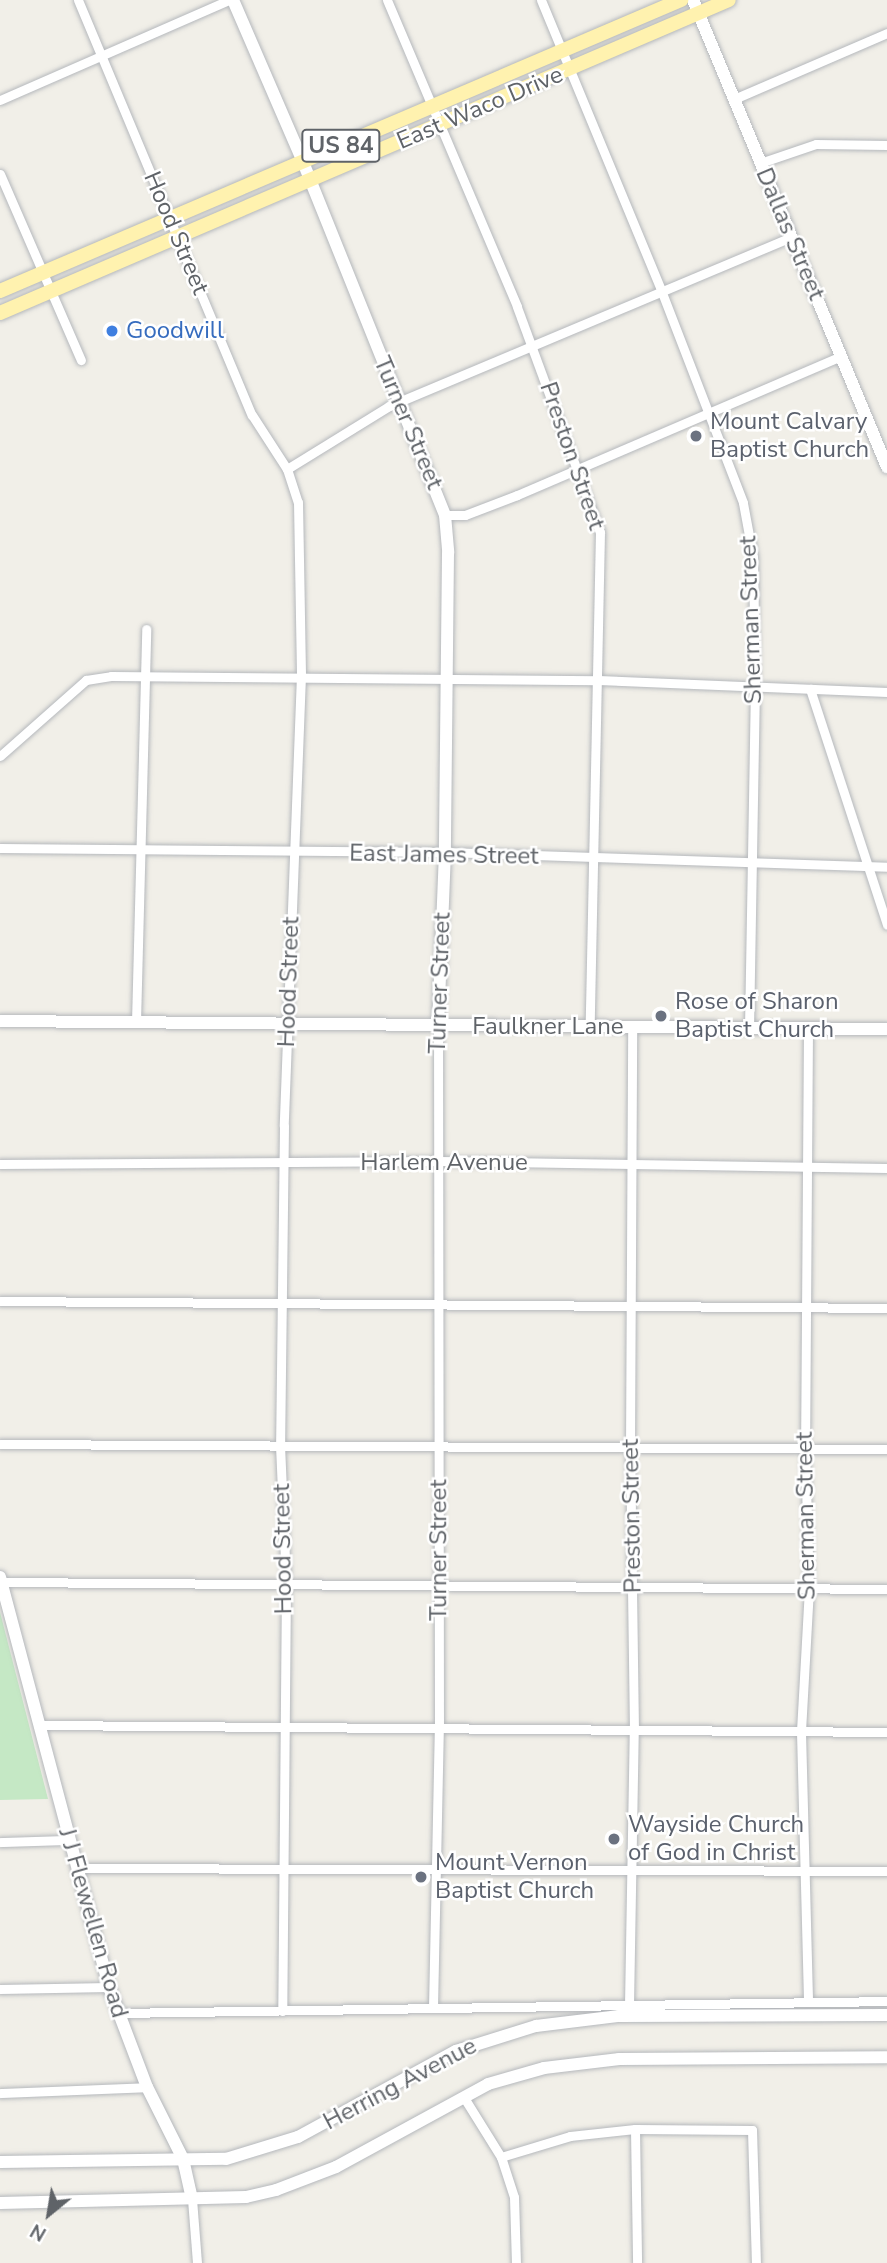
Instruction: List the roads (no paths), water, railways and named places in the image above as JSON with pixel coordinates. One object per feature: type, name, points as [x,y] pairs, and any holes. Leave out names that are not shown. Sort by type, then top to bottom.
[{"type":"main road","name":"East Waco Drive","points":[[0,291],[681,0]]},
{"type":"main road","name":"East Waco Drive","points":[[0,313],[570,69],[696,6],[729,0]]},
{"type":"street","name":"Hood Street","points":[[78,0],[252,415],[287,469],[298,510],[301,675],[293,779],[295,853],[286,1022],[283,1162],[280,1445],[286,1585],[282,2011]]},
{"type":"street","points":[[0,100],[231,0]]},
{"type":"street","name":"Turner Street","points":[[231,0],[303,162],[445,515],[448,553],[444,680],[445,852],[438,1026],[438,1868],[433,2008]]},
{"type":"street","name":"Preston Street","points":[[387,0],[532,345],[596,513],[601,542],[590,1027]]},
{"type":"street","name":"Sherman Street","points":[[541,0],[564,50],[661,290],[743,503],[753,557],[755,685],[750,863],[750,1028]]},
{"type":"street","name":"Dallas Street","points":[[696,6],[887,467]]},
{"type":"street","points":[[734,99],[887,33]]},
{"type":"street","points":[[760,163],[816,144],[887,145]]},
{"type":"street","points":[[0,174],[81,360]]},
{"type":"street","points":[[287,469],[335,435],[400,401],[791,237]]},
{"type":"street","points":[[445,515],[466,514],[841,356]]},
{"type":"street","points":[[136,1022],[146,629]]},
{"type":"street","points":[[0,756],[86,680],[144,675],[598,681],[887,691]]},
{"type":"street","points":[[810,689],[887,925]]},
{"type":"street","name":"East James Street","points":[[0,848],[142,852],[445,852],[887,867]]},
{"type":"street","name":"Faulkner Lane","points":[[0,1021],[887,1029]]},
{"type":"street","name":"Preston Street","points":[[629,2005],[634,1731],[630,1448],[632,1027]]},
{"type":"street","name":"Sherman Street","points":[[807,1029],[804,1449],[809,1588],[801,1732],[807,1869],[808,2002]]},
{"type":"street","name":"Harlem Avenue","points":[[0,1164],[440,1161],[887,1168]]},
{"type":"street","points":[[0,1301],[282,1304],[439,1302],[887,1308]]},
{"type":"street","points":[[0,1444],[887,1449]]},
{"type":"street","points":[[1,1580],[286,1585],[887,1589]]},
{"type":"street","name":"J J Flewellen Road","points":[[1,1580],[69,1840],[118,2013],[147,2087],[183,2159],[192,2199],[197,2263]]},
{"type":"street","points":[[40,1725],[283,1724],[439,1730],[887,1732]]},
{"type":"street","points":[[0,1842],[69,1840]]},
{"type":"street","points":[[78,1868],[887,1871]]},
{"type":"street","points":[[0,1989],[110,1987]]},
{"type":"street","points":[[118,2013],[887,2001]]},
{"type":"street","name":"Herring Avenue","points":[[0,2162],[226,2159],[283,2143],[456,2051],[536,2026],[619,2016],[887,2015]]},
{"type":"street","name":"Herring Avenue","points":[[0,2203],[246,2197],[298,2183],[463,2096],[527,2072],[619,2059],[887,2057]]},
{"type":"street","points":[[0,2093],[147,2087]]},
{"type":"street","points":[[463,2096],[501,2157],[514,2197],[516,2263]]},
{"type":"street","points":[[501,2157],[564,2137],[635,2129],[752,2130],[756,2263]]},
{"type":"street","points":[[635,2129],[637,2263]]},
{"type":"place","name":"Goodwill","points":[[112,331]]},
{"type":"place","name":"Mount Calvary Baptist Church","points":[[696,436]]},
{"type":"place","name":"Rose of Sharon Baptist Church","points":[[661,1016]]},
{"type":"place","name":"Wayside Church of God in Christ","points":[[614,1839]]},
{"type":"place","name":"Mount Vernon Baptist Church","points":[[421,1877]]}]
